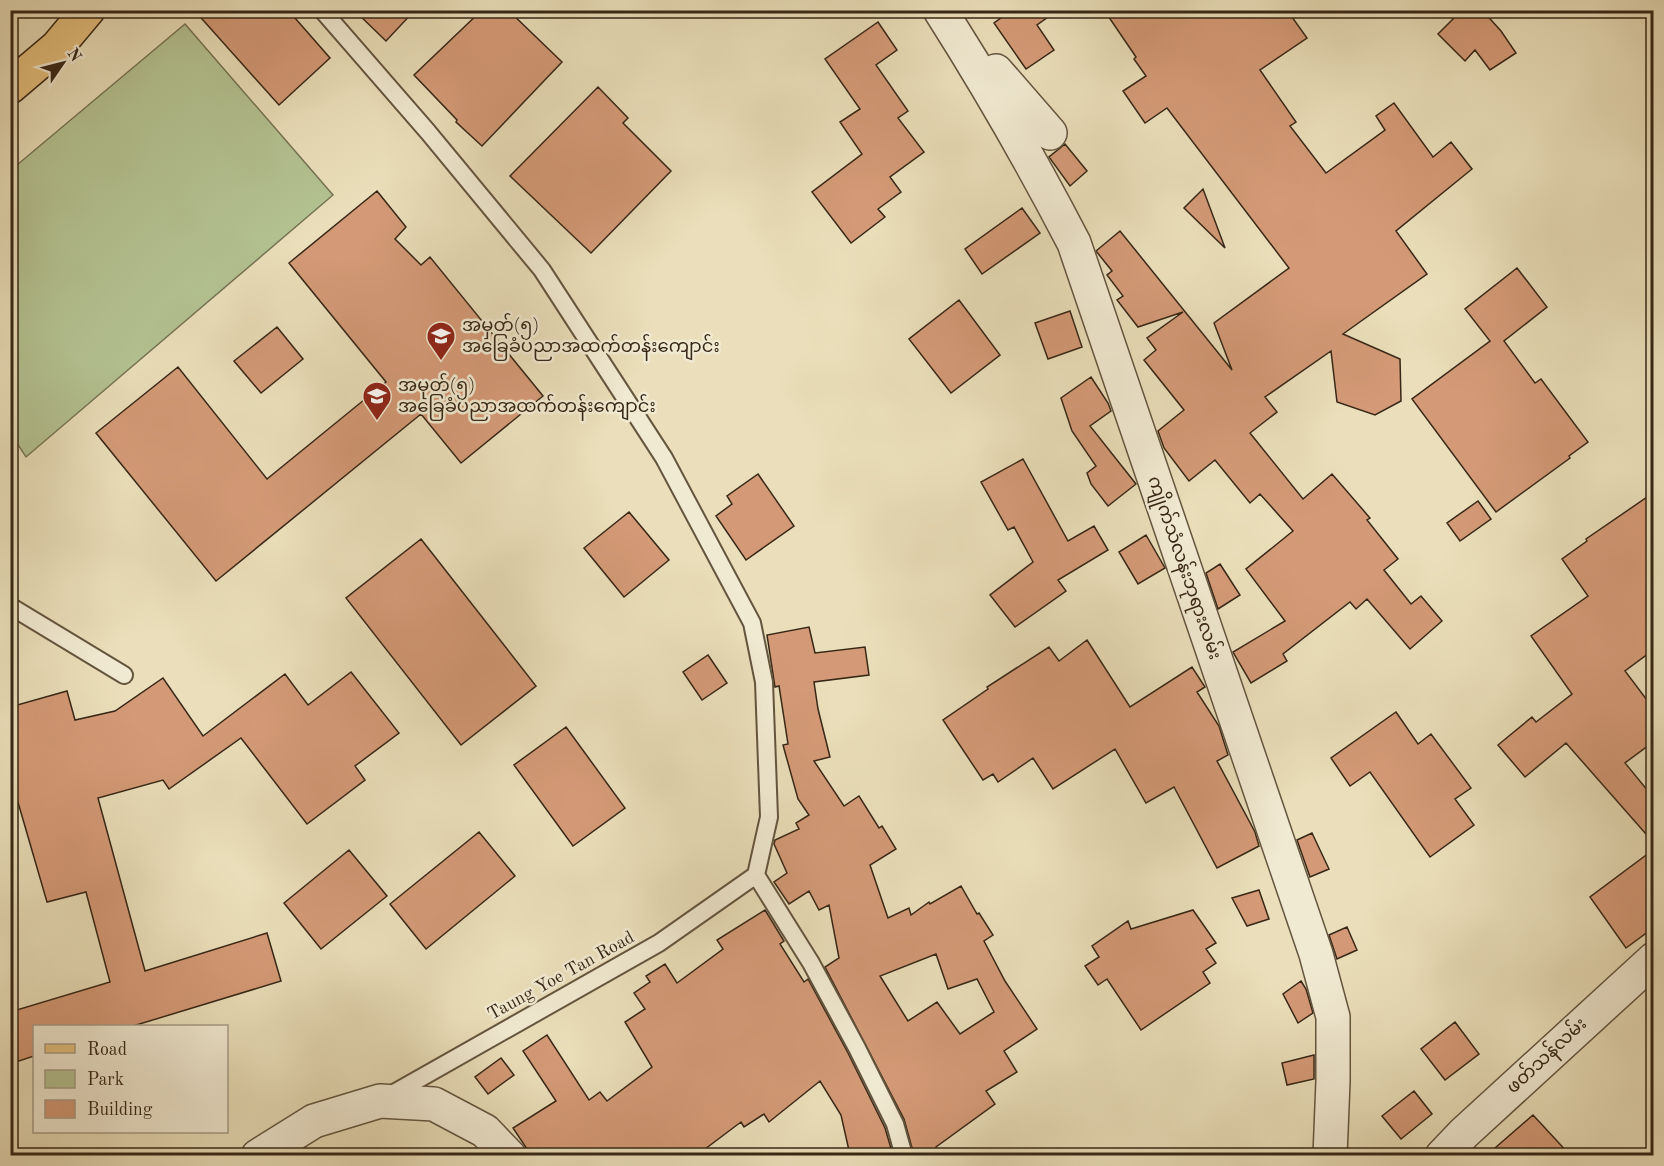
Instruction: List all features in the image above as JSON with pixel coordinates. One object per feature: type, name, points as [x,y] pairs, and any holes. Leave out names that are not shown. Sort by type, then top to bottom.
[{"type":"main road","points":[[10,87],[57,47],[88,10]]},
{"type":"street","points":[[941,10],[1050,133]]},
{"type":"street","name":"ကျိုက်သံလန်းဘုရားလမ်း","points":[[941,10],[1024,148],[1074,243],[1316,954],[1333,1017],[1330,1155]]},
{"type":"street","name":"ဖတ်သန်လမ်း","points":[[1442,1155],[1653,959]]},
{"type":"street","points":[[258,1155],[314,1120],[380,1101],[434,1104],[485,1131],[509,1155]]},
{"type":"lane","points":[[322,10],[428,132],[542,270],[664,458],[752,623],[764,682],[769,818],[756,875],[811,963],[857,1048],[895,1124],[904,1155]]},
{"type":"lane","points":[[10,606],[124,675]]},
{"type":"lane","name":"Taung Yoe Tan Road","points":[[380,1101],[659,943],[756,875]]},
{"type":"green space","points":[[185,24],[333,195],[26,457],[11,434],[11,170]]},
{"type":"building","points":[[194,10],[288,10],[330,58],[279,105]]},
{"type":"building","points":[[354,10],[415,10],[386,41]]},
{"type":"building","points":[[482,10],[508,10],[562,62],[482,146],[456,122],[457,120],[414,75]]},
{"type":"building","points":[[1012,10],[1058,10],[1037,25],[1054,50],[1026,69],[994,23]]},
{"type":"building","points":[[1104,10],[1287,10],[1307,38],[1260,70],[1296,122],[1290,126],[1326,173],[1385,130],[1376,116],[1394,103],[1433,157],[1451,142],[1472,169],[1396,231],[1427,274],[1343,334],[1400,359],[1401,401],[1375,415],[1337,402],[1331,351],[1265,397],[1277,412],[1250,433],[1303,499],[1332,474],[1370,518],[1367,520],[1398,559],[1384,570],[1411,604],[1421,596],[1442,621],[1410,649],[1367,599],[1356,609],[1350,602],[1283,654],[1287,661],[1251,683],[1233,652],[1285,621],[1246,569],[1293,531],[1260,494],[1250,503],[1215,460],[1189,481],[1164,448],[1158,431],[1184,410],[1144,360],[1156,350],[1147,338],[1183,312],[1138,327],[1117,300],[1123,296],[1107,275],[1112,271],[1096,251],[1120,231],[1232,370],[1214,323],[1289,268],[1167,108],[1145,123],[1123,91],[1146,76]]},
{"type":"building","points":[[1462,10],[1482,10],[1501,31],[1516,53],[1490,70],[1475,50],[1465,61],[1438,34]]},
{"type":"building","points":[[878,22],[897,50],[876,65],[908,111],[898,118],[924,152],[890,177],[901,192],[878,209],[885,217],[851,243],[812,192],[862,154],[840,122],[860,109],[825,59]]},
{"type":"building","points":[[598,87],[628,118],[623,123],[671,171],[591,253],[510,176]]},
{"type":"building","points":[[1065,144],[1087,171],[1070,186],[1049,157]]},
{"type":"building","points":[[1203,189],[1225,248],[1184,208]]},
{"type":"building","points":[[377,191],[406,227],[395,239],[421,265],[430,257],[543,396],[461,463],[421,414],[216,581],[96,433],[178,367],[267,479],[386,382],[289,263]]},
{"type":"building","points":[[1022,208],[1040,233],[982,274],[965,249]]},
{"type":"building","points":[[1517,268],[1547,307],[1504,341],[1535,383],[1541,379],[1588,442],[1569,456],[1570,458],[1496,512],[1412,399],[1490,341],[1465,309]]},
{"type":"building","points":[[959,300],[1000,355],[951,393],[909,339]]},
{"type":"building","points":[[1070,311],[1082,347],[1048,359],[1035,323]]},
{"type":"building","points":[[277,327],[303,359],[261,393],[234,361]]},
{"type":"building","points":[[1091,377],[1111,411],[1090,426],[1136,484],[1108,506],[1091,484],[1087,473],[1096,466],[1072,431],[1061,398]]},
{"type":"building","points":[[1023,459],[1068,541],[1094,526],[1108,550],[1058,580],[1066,591],[1015,627],[990,595],[1033,562],[1014,527],[1008,530],[981,482]]},
{"type":"building","points":[[758,474],[794,526],[746,560],[716,516],[732,504],[727,496]]},
{"type":"building","points":[[1653,493],[1653,650],[1625,671],[1653,708],[1653,742],[1625,763],[1653,797],[1653,842],[1566,743],[1525,777],[1498,745],[1532,717],[1536,722],[1572,694],[1531,636],[1588,596],[1562,559],[1587,541],[1586,539]]},
{"type":"building","points":[[1478,501],[1491,519],[1460,541],[1447,523]]},
{"type":"building","points":[[629,512],[669,560],[624,597],[584,548]]},
{"type":"building","points":[[1146,535],[1165,568],[1138,584],[1119,552]]},
{"type":"building","points":[[421,539],[536,686],[461,745],[346,598]]},
{"type":"building","points":[[1220,564],[1240,595],[1218,609],[1206,573]]},
{"type":"building","points":[[809,627],[815,653],[865,647],[869,675],[814,682],[830,757],[814,761],[844,806],[859,796],[879,828],[882,826],[896,849],[870,865],[888,918],[909,908],[911,915],[929,902],[930,904],[961,886],[977,914],[979,913],[993,935],[984,941],[1005,981],[1037,1029],[1004,1051],[1017,1072],[986,1091],[995,1104],[936,1147],[939,1155],[914,1155],[904,1119],[825,967],[839,958],[829,905],[819,910],[809,891],[789,904],[774,882],[787,873],[774,844],[775,840],[799,829],[796,823],[809,815],[798,799],[783,745],[788,744],[779,686],[775,687],[767,635]],"holes":[[[936,954],[948,989],[977,979],[994,1012],[960,1034],[937,1002],[908,1021],[880,976]]]},
{"type":"building","points":[[1087,640],[1130,707],[1192,667],[1205,687],[1197,692],[1219,726],[1228,755],[1217,761],[1255,832],[1259,846],[1217,868],[1174,787],[1146,803],[1115,749],[1053,789],[1033,758],[998,782],[993,774],[983,780],[943,720],[988,689],[987,687],[1049,647],[1059,661]]},
{"type":"building","points":[[708,655],[727,683],[702,700],[683,672]]},
{"type":"building","points":[[351,672],[399,733],[355,766],[365,780],[307,824],[241,738],[169,789],[163,780],[98,798],[145,971],[267,933],[281,981],[136,1025],[33,1025],[33,1056],[10,1064],[10,1012],[110,982],[86,892],[47,902],[15,792],[10,794],[10,707],[67,691],[75,720],[115,711],[163,678],[203,736],[285,674],[308,705]]},
{"type":"building","points":[[1396,712],[1418,744],[1431,734],[1471,788],[1455,799],[1474,825],[1430,857],[1370,772],[1350,786],[1331,758]]},
{"type":"building","points":[[566,727],[625,808],[573,846],[514,765]]},
{"type":"building","points":[[479,832],[515,876],[426,949],[390,904]]},
{"type":"building","points":[[1312,833],[1329,869],[1310,877],[1297,840]]},
{"type":"building","points":[[349,850],[387,896],[321,949],[284,903]]},
{"type":"building","points":[[1653,850],[1653,928],[1626,948],[1590,897]]},
{"type":"building","points":[[1259,890],[1269,919],[1247,926],[1232,898]]},
{"type":"building","points":[[765,910],[784,941],[780,944],[804,982],[808,979],[848,1053],[885,1128],[893,1155],[850,1155],[841,1115],[820,1081],[769,1122],[764,1114],[744,1127],[741,1122],[697,1155],[531,1155],[513,1128],[556,1101],[523,1051],[547,1035],[589,1100],[600,1092],[607,1101],[652,1067],[625,1022],[645,1009],[634,993],[650,982],[646,976],[665,964],[677,983],[723,949],[717,940]]},
{"type":"building","points":[[1193,910],[1216,943],[1206,949],[1216,963],[1203,972],[1210,983],[1141,1030],[1107,979],[1098,985],[1085,966],[1099,957],[1092,946],[1128,921],[1131,929]]},
{"type":"building","points":[[1347,927],[1357,950],[1337,959],[1329,935]]},
{"type":"building","points":[[1301,981],[1306,989],[1313,1013],[1298,1023],[1283,994]]},
{"type":"building","points":[[1455,1022],[1479,1054],[1445,1080],[1421,1049]]},
{"type":"building","points":[[1314,1055],[1314,1079],[1287,1085],[1282,1063]]},
{"type":"building","points":[[501,1058],[514,1075],[488,1094],[475,1077]]},
{"type":"building","points":[[1414,1091],[1432,1114],[1401,1139],[1382,1116]]},
{"type":"building","points":[[1533,1115],[1570,1155],[1487,1155]]},
{"type":"place","name":"အမှတ်(၅) အခြေခံပညာအထက်တန်းကျောင်း","points":[[441,362]]},
{"type":"place","name":"အမုတ်(၅) အခြေခံပညာအထက်တန်းကျောင်း","points":[[377,422]]}]
